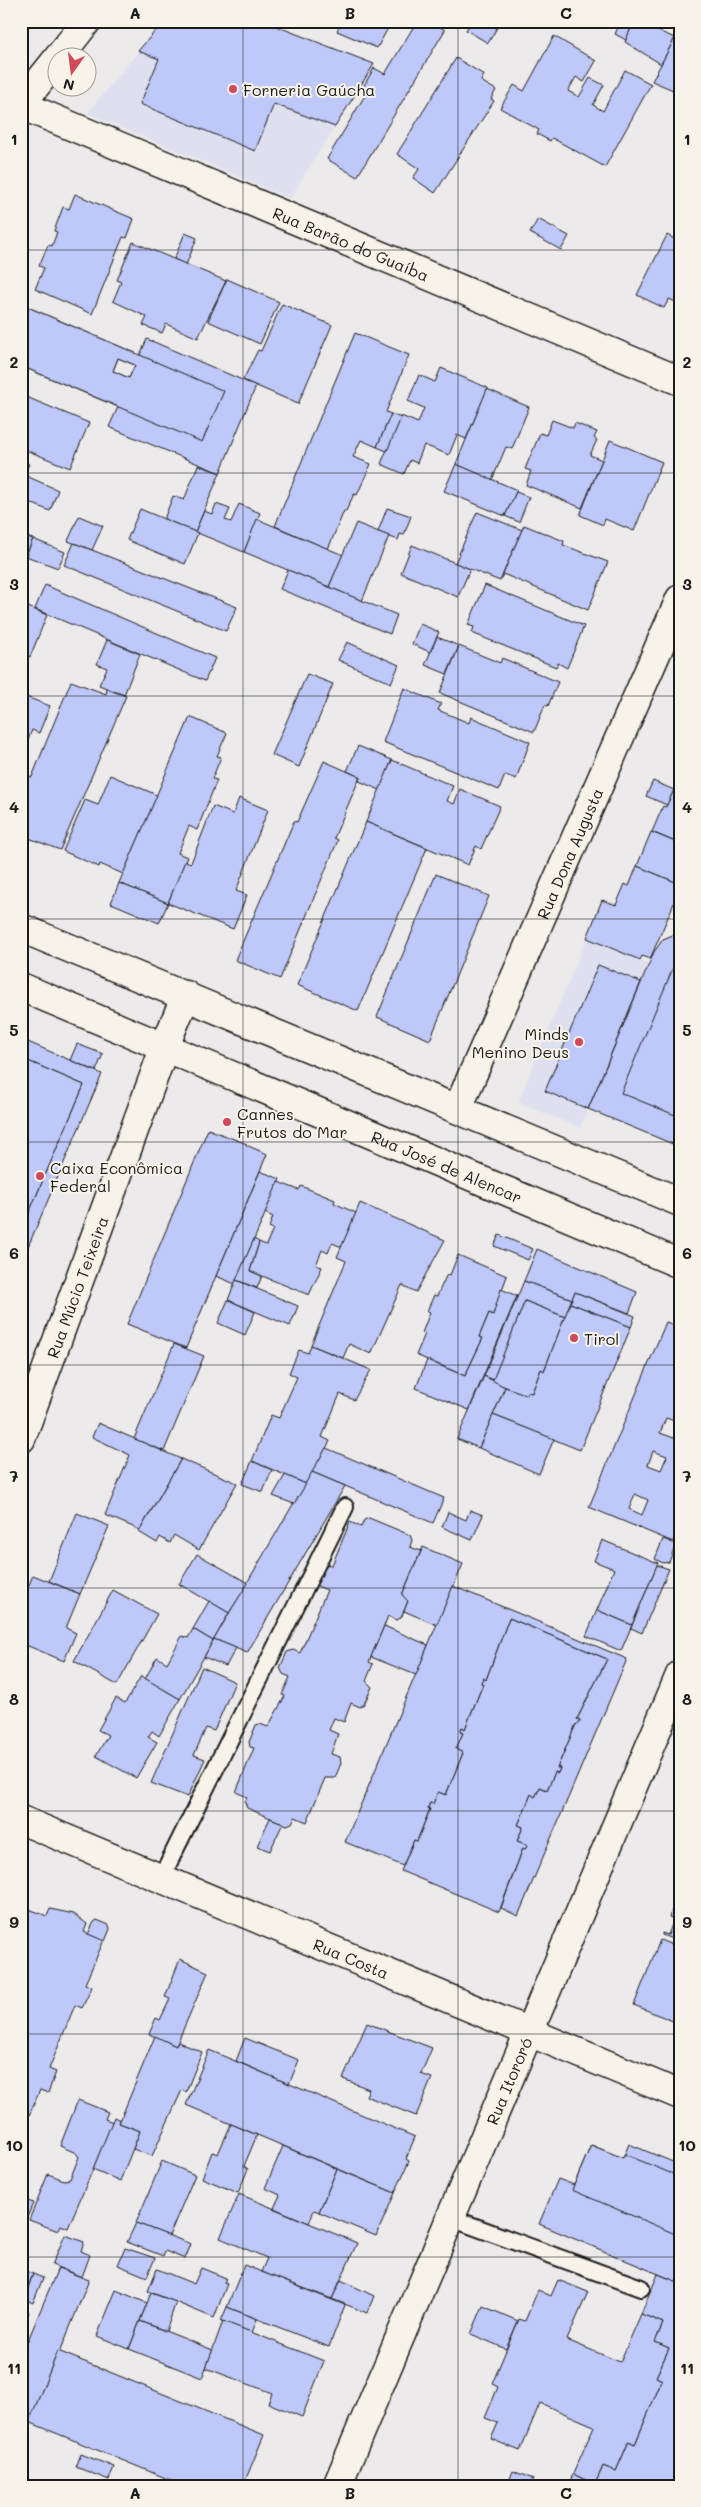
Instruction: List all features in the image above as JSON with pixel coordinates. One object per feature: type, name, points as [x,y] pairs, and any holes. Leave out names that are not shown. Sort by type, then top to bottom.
[{"type":"street","points":[[66,48],[87,21]]},
{"type":"street","points":[[21,104],[48,70]]},
{"type":"street","name":"Rua Barão do Guaíba","points":[[21,104],[680,382]]},
{"type":"street","name":"Rua Dona Augusta","points":[[458,1108],[680,599]]},
{"type":"street","points":[[21,928],[458,1108],[680,1202]]},
{"type":"street","name":"Rua José de Alencar","points":[[21,987],[680,1264]]},
{"type":"street","name":"Rua Múcio Teixeira","points":[[21,1439],[165,1046],[186,995]]},
{"type":"street","name":"Rua Itororó","points":[[337,2486],[680,1675]]},
{"type":"street","name":"Rua Costa","points":[[21,1820],[680,2095]]},
{"type":"lane","points":[[161,1878],[345,1507]]},
{"type":"lane","points":[[451,2218],[641,2288]]},
{"type":"shaded area","name":"Forneria Gaúcha","points":[[164,21],[263,21],[374,64],[290,198],[87,113]]},
{"type":"shaded area","name":"Minds Menino Deus","points":[[587,938],[648,964],[580,1128],[518,1102]]},
{"type":"building","points":[[21,21],[33,21],[22,35],[21,34]]},
{"type":"building","name":"Forneria Gaúcha","points":[[164,21],[263,21],[374,64],[335,127],[274,104],[255,151],[140,104],[159,59],[138,51]]},
{"type":"building","points":[[341,21],[392,21],[377,48],[337,31]]},
{"type":"building","points":[[417,21],[430,21],[445,30],[357,177],[327,159],[367,92],[362,89],[374,68],[385,74]]},
{"type":"building","points":[[472,21],[501,21],[488,43],[466,30]]},
{"type":"building","points":[[621,21],[634,21],[626,40],[615,34]]},
{"type":"building","points":[[634,21],[675,38],[661,64],[625,42]]},
{"type":"building","points":[[554,36],[596,61],[584,82],[576,77],[568,91],[579,97],[590,78],[604,85],[593,105],[603,111],[625,70],[651,84],[605,167],[552,138],[550,141],[537,134],[539,130],[500,108],[514,85],[524,91]]},
{"type":"building","points":[[675,38],[680,40],[680,93],[652,81]]},
{"type":"building","points":[[456,58],[484,75],[481,81],[496,90],[491,99],[494,101],[435,193],[413,178],[419,169],[397,154]]},
{"type":"building","points":[[75,194],[134,219],[127,238],[123,237],[92,314],[35,289],[44,268],[39,266],[48,245],[52,246],[57,232],[54,231],[63,207],[69,209]]},
{"type":"building","points":[[538,219],[569,236],[561,250],[530,233]]},
{"type":"building","points":[[185,233],[197,238],[186,265],[174,259]]},
{"type":"building","points":[[667,235],[680,242],[680,304],[669,299],[664,308],[637,295]]},
{"type":"building","points":[[133,242],[226,281],[198,338],[166,324],[162,333],[143,325],[147,317],[113,301],[121,282],[117,280]]},
{"type":"building","points":[[227,279],[279,302],[260,344],[208,321]]},
{"type":"building","points":[[282,304],[332,325],[298,404],[243,380],[258,350],[261,351]]},
{"type":"building","points":[[23,305],[140,355],[147,339],[256,386],[220,473],[109,427],[118,407],[21,366]],"holes":[[[118,358],[135,365],[129,378],[113,371]]]},
{"type":"building","points":[[23,305],[224,391],[202,442],[21,366]],"holes":[[[118,358],[135,365],[129,378],[113,371]]]},
{"type":"building","points":[[355,333],[409,355],[386,412],[391,414],[377,447],[361,440],[353,457],[371,464],[357,495],[354,494],[346,511],[344,511],[328,549],[275,526]]},
{"type":"building","points":[[441,368],[488,388],[466,439],[457,435],[449,455],[424,445],[417,463],[410,460],[404,474],[381,464],[401,416],[418,423],[424,408],[408,401],[419,375],[435,382]]},
{"type":"building","points":[[487,389],[529,407],[512,449],[506,447],[492,480],[456,464]]},
{"type":"building","points":[[21,390],[25,392],[24,396],[89,423],[70,468],[21,448]]},
{"type":"building","points":[[391,414],[401,418],[387,451],[377,447]]},
{"type":"building","points":[[552,420],[573,428],[575,423],[597,432],[594,438],[597,440],[590,455],[602,460],[582,508],[526,485],[531,471],[525,469],[540,433],[546,435]]},
{"type":"building","points":[[610,440],[662,462],[634,531],[605,519],[603,525],[580,515]]},
{"type":"building","points":[[21,461],[29,464],[21,482]]},
{"type":"building","points":[[456,464],[517,490],[505,516],[444,491]]},
{"type":"building","points":[[198,465],[220,473],[195,532],[164,519],[173,496],[184,500]]},
{"type":"building","points":[[24,475],[58,490],[50,511],[21,499],[21,482]]},
{"type":"building","points":[[516,492],[529,497],[519,522],[505,516]]},
{"type":"building","points":[[216,504],[230,509],[225,520],[231,522],[239,504],[260,513],[244,552],[195,532],[204,511],[212,514]]},
{"type":"building","points":[[387,508],[411,516],[404,535],[400,534],[398,540],[378,532]]},
{"type":"building","points":[[140,509],[198,533],[185,564],[127,540]]},
{"type":"building","points":[[477,512],[522,530],[500,581],[455,563]]},
{"type":"building","points":[[79,516],[103,526],[92,550],[68,541]]},
{"type":"building","points":[[257,519],[343,555],[329,587],[244,552]]},
{"type":"building","points":[[356,523],[389,536],[362,601],[329,587]]},
{"type":"building","points":[[524,525],[564,541],[563,545],[608,562],[588,610],[503,574]]},
{"type":"building","points":[[21,527],[26,530],[24,536],[33,539],[21,569]]},
{"type":"building","points":[[33,539],[65,552],[58,568],[26,556]]},
{"type":"building","points":[[74,543],[237,607],[226,631],[64,565]]},
{"type":"building","points":[[412,545],[470,569],[458,597],[401,573]]},
{"type":"building","points":[[288,570],[397,615],[390,634],[280,589]]},
{"type":"building","points":[[45,585],[215,658],[205,681],[35,609]]},
{"type":"building","points":[[485,585],[584,626],[567,668],[558,663],[556,667],[472,633],[474,627],[468,625]]},
{"type":"building","points":[[21,604],[47,615],[30,657],[21,653]]},
{"type":"building","points":[[420,624],[439,632],[430,652],[412,644]]},
{"type":"building","points":[[437,637],[459,646],[447,674],[425,665]]},
{"type":"building","points":[[107,640],[140,654],[124,695],[99,685],[107,668],[97,664]]},
{"type":"building","points":[[347,642],[399,665],[391,683],[338,660]]},
{"type":"building","points":[[459,646],[500,663],[502,658],[558,682],[548,706],[545,705],[534,732],[440,693]]},
{"type":"building","points":[[307,674],[333,684],[299,767],[272,755]]},
{"type":"building","points":[[71,681],[106,694],[107,689],[126,696],[60,850],[21,835],[21,794],[28,776],[32,777]]},
{"type":"building","points":[[404,688],[441,704],[438,710],[469,723],[471,717],[530,742],[516,779],[505,775],[499,790],[383,742]]},
{"type":"building","points":[[21,695],[50,706],[39,733],[32,730],[21,757]]},
{"type":"building","points":[[190,717],[227,733],[217,756],[221,757],[212,779],[217,780],[197,830],[189,826],[178,853],[187,857],[168,903],[119,883]]},
{"type":"building","points":[[358,746],[392,760],[380,790],[359,781],[360,777],[347,771]]},
{"type":"building","points":[[392,760],[453,786],[447,801],[454,804],[460,789],[500,806],[481,849],[476,846],[468,865],[366,822]]},
{"type":"building","points":[[324,761],[360,777],[334,838],[338,840],[280,979],[235,960],[294,821],[297,822]]},
{"type":"building","points":[[110,775],[157,795],[123,874],[100,864],[99,867],[63,851],[85,800],[98,805]]},
{"type":"building","points":[[653,781],[674,790],[667,805],[646,796]]},
{"type":"building","points":[[674,790],[680,793],[680,844],[652,832],[663,806],[666,807]]},
{"type":"building","points":[[239,798],[268,810],[236,891],[247,895],[233,929],[168,903],[185,861],[191,863],[213,806],[233,814]]},
{"type":"building","points":[[366,822],[427,848],[358,1011],[297,985]]},
{"type":"building","points":[[651,832],[680,844],[680,884],[637,866]]},
{"type":"building","points":[[637,866],[680,884],[680,889],[650,959],[642,956],[640,960],[587,938],[602,900],[616,905],[625,884],[629,886]]},
{"type":"building","points":[[436,874],[489,896],[430,1040],[377,1017]]},
{"type":"building","points":[[119,883],[168,903],[159,923],[111,903]]},
{"type":"building","points":[[680,932],[680,1147],[588,1109],[654,952],[663,939]]},
{"type":"building","points":[[680,951],[680,1117],[621,1093]]},
{"type":"building","points":[[598,965],[641,982],[588,1109],[545,1091]]},
{"type":"building","points":[[21,1039],[102,1074],[21,1263],[21,1231],[84,1085],[21,1058]]},
{"type":"building","points":[[77,1044],[103,1054],[96,1071],[70,1060]]},
{"type":"building","name":"Caixa Econômica Federal","points":[[21,1058],[84,1085],[21,1231]]},
{"type":"building","points":[[208,1129],[267,1154],[186,1348],[127,1324]]},
{"type":"building","points":[[260,1171],[280,1179],[235,1284],[216,1276]]},
{"type":"building","points":[[278,1182],[299,1190],[301,1186],[335,1200],[334,1203],[356,1213],[342,1247],[332,1243],[328,1253],[322,1250],[316,1265],[322,1267],[309,1295],[250,1271],[259,1242],[266,1245],[273,1229],[269,1227],[273,1217],[265,1213]]},
{"type":"building","points":[[360,1203],[445,1240],[416,1292],[402,1285],[371,1354],[349,1344],[343,1358],[311,1345],[346,1261],[337,1257]]},
{"type":"building","points":[[499,1235],[533,1249],[528,1260],[494,1246]]},
{"type":"building","points":[[254,1239],[259,1242],[250,1271],[262,1276],[257,1288],[236,1280]]},
{"type":"building","points":[[537,1249],[637,1292],[629,1313],[575,1292],[572,1299],[524,1281]]},
{"type":"building","points":[[458,1255],[507,1276],[493,1315],[489,1313],[479,1337],[483,1338],[465,1376],[416,1355],[425,1334],[422,1333],[430,1312],[427,1311],[434,1295],[437,1296],[447,1274],[450,1275]]},
{"type":"building","points":[[236,1280],[298,1306],[290,1326],[228,1300]]},
{"type":"building","points":[[524,1281],[572,1299],[565,1317],[525,1301],[494,1380],[484,1376]]},
{"type":"building","points":[[501,1289],[517,1296],[469,1410],[416,1388],[427,1360],[465,1376],[483,1338],[479,1337],[489,1313],[493,1315]]},
{"type":"building","points":[[575,1292],[635,1316],[631,1327],[570,1303]]},
{"type":"building","points":[[228,1300],[255,1312],[245,1335],[218,1323]]},
{"type":"building","points":[[525,1301],[565,1317],[544,1371],[541,1369],[532,1393],[528,1392],[527,1395],[492,1382]]},
{"type":"building","points":[[570,1303],[631,1327],[580,1450],[493,1415],[505,1387],[527,1395],[528,1392],[532,1393],[541,1369],[544,1371]]},
{"type":"building","points":[[666,1322],[680,1327],[680,1423],[666,1418],[660,1433],[674,1438],[680,1424],[680,1524],[673,1542],[589,1507]],"holes":[[[653,1451],[667,1456],[661,1470],[648,1465]],[[635,1494],[648,1500],[642,1515],[629,1509]]]},
{"type":"building","points":[[174,1344],[204,1356],[164,1451],[134,1439]]},
{"type":"building","points":[[311,1345],[371,1370],[354,1400],[340,1394],[322,1437],[330,1441],[306,1484],[252,1461],[271,1415],[279,1418],[297,1377],[289,1373],[299,1350],[308,1353]]},
{"type":"building","points":[[484,1376],[505,1387],[479,1448],[457,1439]]},
{"type":"building","points":[[493,1415],[554,1439],[539,1474],[479,1448]]},
{"type":"building","points":[[98,1423],[181,1459],[140,1530],[105,1515],[130,1455],[92,1437]]},
{"type":"building","points":[[326,1448],[444,1498],[433,1523],[312,1472]]},
{"type":"building","points":[[181,1459],[237,1483],[199,1550],[174,1535],[170,1543],[160,1537],[157,1543],[139,1532]]},
{"type":"building","points":[[252,1461],[272,1470],[263,1492],[242,1484]]},
{"type":"building","points":[[312,1472],[345,1486],[247,1653],[214,1639]]},
{"type":"building","points":[[285,1475],[306,1484],[294,1504],[273,1496]]},
{"type":"building","points":[[470,1510],[483,1515],[472,1540],[442,1527],[448,1512],[466,1520]]},
{"type":"building","points":[[77,1513],[109,1526],[80,1594],[49,1581]]},
{"type":"building","points":[[369,1518],[410,1535],[412,1540],[410,1547],[421,1551],[402,1595],[408,1601],[401,1618],[396,1620],[388,1616],[369,1662],[373,1664],[366,1681],[372,1687],[364,1704],[360,1707],[351,1703],[344,1722],[334,1718],[329,1730],[338,1734],[331,1754],[340,1757],[341,1763],[335,1778],[325,1778],[307,1822],[295,1817],[292,1823],[287,1825],[247,1808],[245,1802],[247,1797],[236,1792],[254,1748],[250,1747],[249,1742],[256,1725],[260,1724],[268,1727],[285,1696],[282,1695],[290,1677],[283,1674],[280,1668],[287,1652],[293,1650],[300,1653],[327,1590],[317,1586],[316,1582],[323,1564],[332,1565],[350,1522],[361,1527],[364,1520]]},
{"type":"building","points":[[663,1539],[676,1544],[669,1562],[663,1563],[655,1559]]},
{"type":"building","points":[[602,1540],[658,1563],[632,1625],[597,1610],[614,1569],[594,1561]]},
{"type":"building","points":[[423,1547],[463,1564],[437,1625],[404,1611],[408,1601],[402,1595]]},
{"type":"building","points":[[197,1554],[248,1583],[229,1613],[179,1584]]},
{"type":"building","points":[[657,1565],[669,1569],[642,1633],[631,1628]]},
{"type":"building","points":[[33,1575],[80,1594],[66,1628],[76,1633],[64,1661],[21,1643],[21,1604]]},
{"type":"building","points":[[453,1586],[627,1659],[518,1916],[501,1908],[523,1848],[525,1849],[528,1845],[517,1841],[523,1827],[518,1825],[531,1794],[535,1797],[540,1787],[547,1790],[555,1772],[558,1773],[560,1768],[557,1768],[576,1724],[578,1725],[580,1720],[577,1719],[607,1659],[509,1618],[486,1680],[483,1678],[481,1683],[483,1684],[465,1729],[462,1727],[460,1732],[463,1733],[456,1749],[463,1753],[446,1795],[438,1792],[433,1804],[430,1803],[428,1808],[430,1809],[417,1841],[414,1840],[403,1866],[345,1842]]},
{"type":"building","points":[[113,1590],[157,1614],[117,1685],[74,1661]]},
{"type":"building","points":[[209,1601],[229,1613],[213,1641],[193,1629]]},
{"type":"building","points":[[597,1610],[632,1625],[621,1651],[586,1636]]},
{"type":"building","points":[[509,1618],[607,1659],[577,1719],[580,1720],[578,1725],[576,1724],[557,1768],[560,1768],[558,1773],[555,1772],[547,1790],[540,1787],[535,1797],[531,1794],[518,1825],[523,1827],[517,1841],[528,1845],[525,1849],[523,1848],[499,1912],[401,1871],[414,1840],[417,1841],[430,1809],[428,1808],[430,1803],[433,1804],[438,1792],[446,1795],[463,1753],[456,1749],[463,1733],[460,1732],[462,1727],[465,1729],[483,1684],[481,1683],[483,1678],[486,1680]]},
{"type":"building","points":[[384,1626],[428,1645],[416,1675],[371,1657]]},
{"type":"building","points":[[193,1629],[213,1641],[180,1699],[145,1679],[157,1657],[167,1663],[182,1636],[188,1638]]},
{"type":"building","points":[[214,1639],[236,1648],[226,1666],[204,1657]]},
{"type":"building","points":[[202,1667],[235,1682],[214,1731],[206,1728],[194,1755],[205,1759],[188,1797],[151,1783]]},
{"type":"building","points":[[141,1676],[180,1699],[159,1736],[152,1731],[148,1737],[157,1742],[136,1778],[96,1756],[108,1735],[98,1730],[116,1698],[125,1703]]},
{"type":"building","points":[[270,1818],[283,1823],[270,1851],[257,1846]]},
{"type":"building","points":[[680,1892],[680,1942],[662,1935],[662,1933],[668,1935],[674,1919],[669,1917]]},
{"type":"building","points":[[29,1909],[47,1916],[50,1909],[74,1914],[87,1924],[84,1932],[104,1940],[85,1984],[92,1987],[82,2008],[75,2005],[49,2069],[56,2072],[48,2093],[40,2090],[21,2134],[21,1927]]},
{"type":"building","points":[[97,1920],[109,1925],[110,1929],[105,1941],[88,1934]]},
{"type":"building","points":[[660,1940],[680,1948],[680,2024],[634,2005]]},
{"type":"building","points":[[180,1959],[208,1972],[176,2046],[149,2034],[156,2018],[160,2020],[170,1999],[165,1997]]},
{"type":"building","points":[[367,2023],[432,2048],[421,2074],[432,2078],[416,2116],[366,2096],[369,2089],[343,2079]]},
{"type":"building","points":[[155,2036],[176,2046],[178,2042],[202,2052],[186,2092],[182,2090],[152,2156],[133,2149],[140,2131],[119,2123]]},
{"type":"building","points":[[245,2038],[299,2060],[289,2084],[236,2061]]},
{"type":"building","points":[[209,2050],[415,2137],[406,2159],[409,2161],[395,2193],[186,2105]]},
{"type":"building","points":[[78,2100],[108,2112],[105,2119],[113,2122],[68,2228],[61,2225],[58,2231],[29,2220],[48,2174],[64,2180],[70,2179],[79,2157],[76,2153],[60,2146]]},
{"type":"building","points":[[114,2117],[120,2120],[119,2123],[140,2131],[120,2181],[93,2169]]},
{"type":"building","points":[[231,2124],[257,2135],[244,2166],[248,2169],[238,2193],[202,2178],[212,2152],[218,2154]]},
{"type":"building","points":[[629,2144],[680,2165],[680,2283],[539,2224],[558,2179],[574,2185],[591,2145],[623,2158]]},
{"type":"building","points":[[591,2145],[623,2158],[624,2154],[680,2177],[680,2236],[572,2190]]},
{"type":"building","points":[[283,2146],[337,2169],[319,2212],[314,2210],[309,2223],[274,2208],[280,2195],[265,2188]]},
{"type":"building","points":[[162,2161],[195,2175],[169,2236],[136,2223]]},
{"type":"building","points":[[21,2168],[29,2171],[21,2189]]},
{"type":"building","points":[[337,2169],[395,2193],[376,2236],[319,2212]]},
{"type":"building","points":[[239,2194],[357,2243],[332,2299],[261,2272],[267,2258],[220,2238]]},
{"type":"building","points":[[21,2198],[33,2203],[21,2232]]},
{"type":"building","points":[[136,2223],[191,2244],[185,2259],[165,2251],[163,2256],[127,2242]]},
{"type":"building","points":[[65,2235],[84,2242],[81,2251],[90,2255],[82,2277],[52,2265]]},
{"type":"building","points":[[125,2248],[155,2258],[147,2277],[118,2265]]},
{"type":"building","points":[[244,2265],[345,2305],[329,2347],[227,2307]]},
{"type":"building","points":[[58,2268],[89,2280],[60,2352],[58,2351],[21,2445],[21,2357]]},
{"type":"building","points":[[201,2268],[226,2278],[224,2283],[227,2284],[214,2318],[148,2291],[157,2269],[194,2284]]},
{"type":"building","points":[[21,2269],[33,2274],[21,2306]]},
{"type":"building","points":[[33,2274],[43,2278],[33,2303],[24,2299]]},
{"type":"building","points":[[658,2274],[680,2283],[680,2486],[568,2486],[573,2474],[595,2484],[603,2466],[616,2471],[629,2441],[635,2444],[662,2380],[656,2377],[669,2348],[655,2342],[663,2323],[641,2314]]},
{"type":"building","points":[[341,2280],[374,2296],[367,2313],[332,2299]]},
{"type":"building","points":[[558,2280],[588,2292],[567,2340],[620,2362],[641,2314],[663,2323],[655,2342],[669,2348],[656,2377],[662,2380],[635,2444],[629,2441],[616,2471],[603,2466],[595,2484],[573,2474],[594,2426],[540,2403],[520,2451],[491,2439],[498,2423],[485,2418],[498,2387],[492,2384],[519,2319],[525,2321],[538,2290],[551,2296]]},
{"type":"building","points":[[116,2290],[147,2303],[129,2349],[97,2336]]},
{"type":"building","points":[[151,2293],[176,2302],[166,2331],[140,2321]]},
{"type":"building","points":[[483,2306],[518,2321],[506,2349],[471,2334]]},
{"type":"building","points":[[227,2307],[257,2319],[252,2333],[221,2321]]},
{"type":"building","points":[[21,2309],[29,2312],[21,2333]]},
{"type":"building","points":[[140,2321],[213,2350],[202,2378],[129,2349]]},
{"type":"building","points":[[223,2321],[324,2361],[302,2417],[268,2403],[272,2393],[206,2368]]},
{"type":"building","points":[[58,2351],[264,2435],[243,2486],[185,2486],[29,2422]]},
{"type":"building","points":[[81,2454],[114,2467],[109,2480],[76,2467]]},
{"type":"building","points":[[513,2471],[533,2479],[530,2486],[507,2486]]},
{"type":"place","name":"Forneria Gaúcha","points":[[233,89]]},
{"type":"place","name":"Minds Menino Deus","points":[[579,1042]]},
{"type":"place","name":"Cannes Frutos do Mar","points":[[227,1122]]},
{"type":"place","name":"Caixa Econômica Federal","points":[[40,1176]]},
{"type":"place","name":"Tirol","points":[[574,1338]]}]
